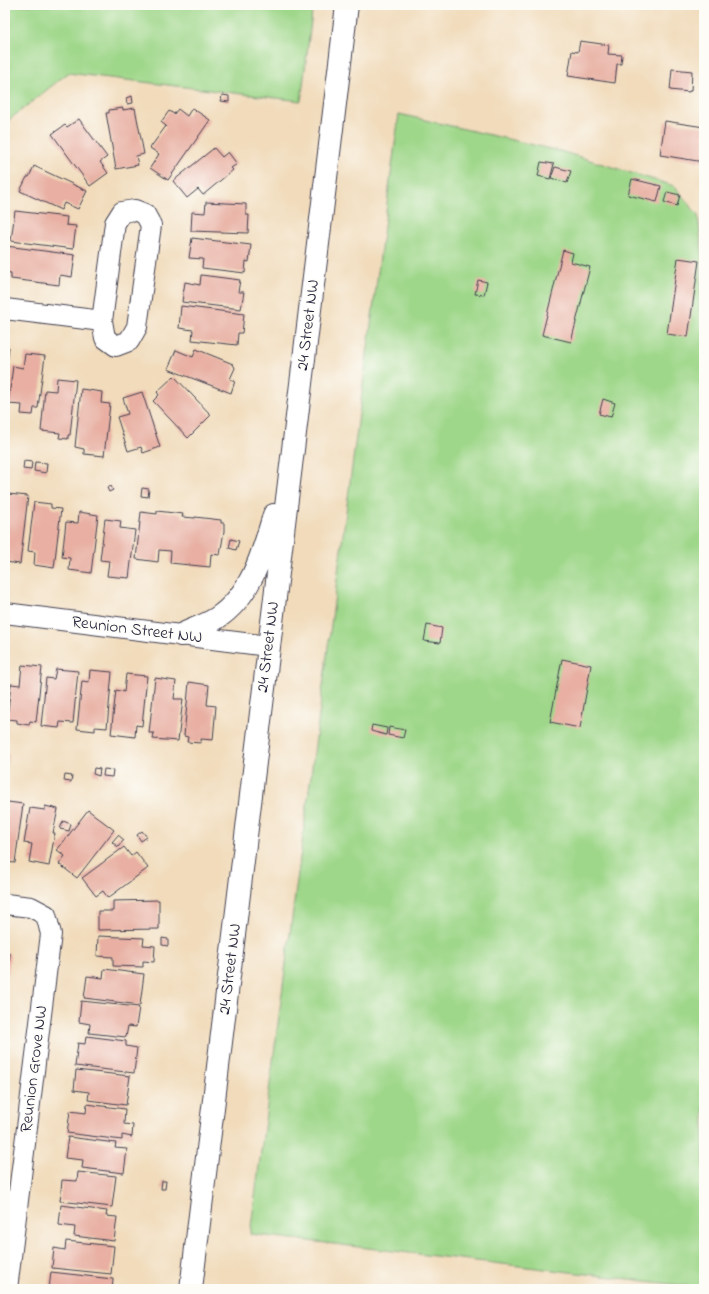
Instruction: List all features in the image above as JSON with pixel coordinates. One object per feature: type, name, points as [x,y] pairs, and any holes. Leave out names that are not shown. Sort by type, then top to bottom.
[{"type":"street","name":"24 Street NW","points":[[191,1289],[347,5]]},
{"type":"street","points":[[135,210],[144,214],[151,225],[137,327],[129,341],[116,346],[105,338],[102,321],[115,223],[122,212],[135,210]]},
{"type":"street","points":[[5,309],[102,321]]},
{"type":"street","points":[[181,635],[218,618],[247,588],[265,546],[293,450]]},
{"type":"street","name":"Reunion Street NW","points":[[5,613],[268,646]]},
{"type":"street","name":"Reunion Grove NW","points":[[5,904],[31,907],[46,915],[50,934],[6,1289]]},
{"type":"green space","points":[[6,5],[313,5],[301,101],[68,73],[5,123]]},
{"type":"green space","points":[[399,114],[560,151],[674,186],[698,215],[702,253],[700,312],[704,313],[704,1288],[250,1234]]},
{"type":"building","points":[[580,41],[609,45],[608,54],[622,55],[621,64],[617,64],[615,83],[568,76],[572,51],[578,52]]},
{"type":"building","points":[[672,69],[692,71],[691,91],[670,90]]},
{"type":"building","points":[[222,95],[229,96],[229,102],[221,101]]},
{"type":"building","points":[[132,96],[133,103],[127,104],[126,98]]},
{"type":"building","points":[[123,108],[123,110],[135,108],[144,154],[136,156],[138,165],[116,169],[106,113],[109,113],[109,110]]},
{"type":"building","points":[[192,108],[210,120],[168,180],[150,168],[159,154],[150,148],[166,126],[161,122],[169,111],[174,114],[178,109],[187,116]]},
{"type":"building","points":[[79,119],[107,157],[100,162],[108,173],[90,186],[52,134],[65,125],[67,127]]},
{"type":"building","points":[[665,121],[704,127],[704,162],[660,155]]},
{"type":"building","points":[[214,148],[222,157],[228,152],[237,164],[231,168],[233,170],[203,195],[198,189],[187,198],[173,181]]},
{"type":"building","points":[[541,162],[554,164],[550,179],[538,176]]},
{"type":"building","points":[[34,166],[87,191],[78,209],[64,203],[61,210],[20,191]]},
{"type":"building","points":[[555,167],[571,171],[567,183],[551,178]]},
{"type":"building","points":[[632,179],[661,186],[657,202],[628,195]]},
{"type":"building","points":[[667,192],[680,195],[677,206],[664,202]]},
{"type":"building","points":[[206,202],[246,204],[246,215],[249,215],[248,233],[191,231],[192,212],[205,213]]},
{"type":"building","points":[[15,211],[67,217],[66,225],[76,226],[73,249],[11,241]]},
{"type":"building","points":[[192,238],[251,245],[249,262],[246,261],[245,273],[202,268],[203,259],[189,258]]},
{"type":"building","points":[[6,246],[75,255],[72,277],[60,275],[59,285],[11,279],[11,273],[5,272]]},
{"type":"building","points":[[563,250],[573,253],[571,262],[590,267],[571,342],[542,335]]},
{"type":"building","points":[[678,258],[699,261],[688,337],[667,334]]},
{"type":"building","points":[[201,275],[240,280],[238,292],[244,292],[241,309],[182,302],[185,282],[200,285]]},
{"type":"building","points":[[478,280],[487,282],[484,295],[475,294]]},
{"type":"building","points":[[181,306],[244,314],[242,333],[238,333],[237,345],[192,340],[193,330],[179,328]]},
{"type":"building","points":[[5,347],[9,347],[6,374],[5,374]]},
{"type":"building","points":[[196,349],[233,364],[235,368],[230,379],[235,381],[231,393],[168,369],[176,350],[193,357]]},
{"type":"building","points":[[25,354],[45,356],[38,408],[34,408],[33,415],[21,414],[22,405],[8,404],[13,366],[23,368]]},
{"type":"building","points":[[174,376],[211,415],[188,438],[153,401],[159,395],[157,392]]},
{"type":"building","points":[[57,378],[76,380],[70,435],[68,435],[68,439],[59,438],[60,433],[41,431],[45,390],[56,391]]},
{"type":"building","points":[[81,389],[102,392],[101,403],[110,404],[104,456],[84,454],[84,449],[75,447]]},
{"type":"building","points":[[142,392],[160,447],[143,453],[141,447],[128,451],[117,417],[128,414],[123,398]]},
{"type":"building","points":[[603,399],[615,403],[611,417],[599,414]]},
{"type":"building","points":[[24,461],[32,462],[31,470],[23,469]]},
{"type":"building","points":[[35,462],[47,463],[46,473],[34,471]]},
{"type":"building","points":[[111,486],[113,490],[109,492],[107,488]]},
{"type":"building","points":[[142,488],[149,489],[148,497],[141,496]]},
{"type":"building","points":[[8,494],[28,496],[20,564],[5,562],[5,498],[8,498]]},
{"type":"building","points":[[34,502],[51,504],[51,508],[61,509],[54,568],[34,565],[35,552],[28,551]]},
{"type":"building","points":[[157,511],[183,514],[182,517],[221,520],[221,523],[224,523],[220,555],[211,554],[210,567],[170,563],[171,551],[159,550],[158,562],[136,559],[141,512],[157,514]]},
{"type":"building","points":[[79,512],[98,515],[91,573],[69,570],[70,558],[62,557],[66,522],[78,523]]},
{"type":"building","points":[[105,519],[121,521],[120,528],[135,530],[129,578],[107,576],[109,561],[100,560]]},
{"type":"building","points":[[231,539],[239,541],[236,550],[229,548]]},
{"type":"building","points":[[427,625],[442,628],[440,643],[424,641]]},
{"type":"building","points":[[562,659],[591,665],[580,728],[550,722]]},
{"type":"building","points":[[5,662],[8,662],[6,681],[5,681]]},
{"type":"building","points":[[22,665],[42,667],[36,722],[30,721],[29,725],[17,723],[17,720],[7,719],[11,684],[20,685]]},
{"type":"building","points":[[56,669],[78,671],[73,723],[60,722],[59,728],[41,726],[46,678],[54,679]]},
{"type":"building","points":[[90,670],[112,672],[107,728],[95,727],[95,731],[77,729],[82,681],[89,682]]},
{"type":"building","points":[[126,674],[147,676],[142,726],[136,725],[135,737],[111,734],[116,690],[124,692]]},
{"type":"building","points":[[155,678],[176,681],[174,699],[183,699],[178,741],[153,739],[154,733],[149,733]]},
{"type":"building","points":[[189,682],[209,685],[207,705],[216,706],[213,740],[201,739],[201,743],[187,742],[188,737],[184,736]]},
{"type":"building","points":[[372,725],[387,728],[386,735],[371,731]]},
{"type":"building","points":[[389,727],[405,730],[403,738],[388,735]]},
{"type":"building","points":[[5,754],[9,755],[8,763],[5,763]]},
{"type":"building","points":[[94,768],[100,769],[99,776],[93,774]]},
{"type":"building","points":[[104,769],[113,770],[112,777],[103,776]]},
{"type":"building","points":[[65,775],[72,776],[71,782],[64,781]]},
{"type":"building","points":[[8,802],[23,804],[15,863],[5,862],[5,805],[7,806]]},
{"type":"building","points":[[45,806],[58,809],[49,866],[29,862],[32,844],[24,843],[30,808],[45,810]]},
{"type":"building","points":[[88,810],[114,830],[77,878],[59,864],[65,856],[57,850]]},
{"type":"building","points":[[63,821],[71,824],[69,831],[60,829]]},
{"type":"building","points":[[142,831],[147,837],[141,841],[137,835]]},
{"type":"building","points":[[118,835],[124,840],[118,847],[112,842]]},
{"type":"building","points":[[124,847],[131,856],[136,852],[148,868],[108,898],[103,891],[96,896],[82,878]]},
{"type":"building","points":[[159,900],[159,929],[98,930],[98,911],[113,911],[113,901]]},
{"type":"building","points":[[98,936],[144,938],[143,945],[155,946],[154,962],[143,961],[143,967],[113,966],[113,957],[97,956]]},
{"type":"building","points":[[162,938],[168,939],[168,946],[162,945]]},
{"type":"building","points":[[5,953],[10,954],[8,974],[5,974]]},
{"type":"building","points":[[104,969],[144,974],[140,1005],[84,998],[87,976],[103,978]]},
{"type":"building","points":[[81,1001],[139,1007],[136,1027],[128,1026],[126,1037],[89,1033],[90,1024],[79,1022]]},
{"type":"building","points":[[86,1036],[126,1041],[126,1046],[137,1048],[134,1073],[75,1066],[78,1043],[85,1044]]},
{"type":"building","points":[[76,1070],[130,1076],[126,1105],[88,1100],[89,1092],[74,1090]]},
{"type":"building","points":[[87,1104],[125,1109],[124,1124],[133,1125],[132,1137],[122,1135],[122,1140],[67,1133],[70,1111],[86,1113]]},
{"type":"building","points":[[68,1137],[116,1143],[115,1148],[127,1149],[124,1173],[82,1168],[83,1160],[65,1158]]},
{"type":"building","points":[[78,1172],[116,1176],[112,1207],[60,1201],[62,1180],[77,1181]]},
{"type":"building","points":[[162,1181],[166,1181],[165,1189],[161,1189]]},
{"type":"building","points":[[61,1205],[107,1211],[106,1216],[117,1217],[114,1241],[74,1236],[75,1227],[59,1225]]},
{"type":"building","points":[[66,1241],[114,1246],[111,1274],[52,1268],[54,1248],[65,1250]]},
{"type":"building","points":[[51,1272],[113,1279],[112,1289],[49,1289]]}]
